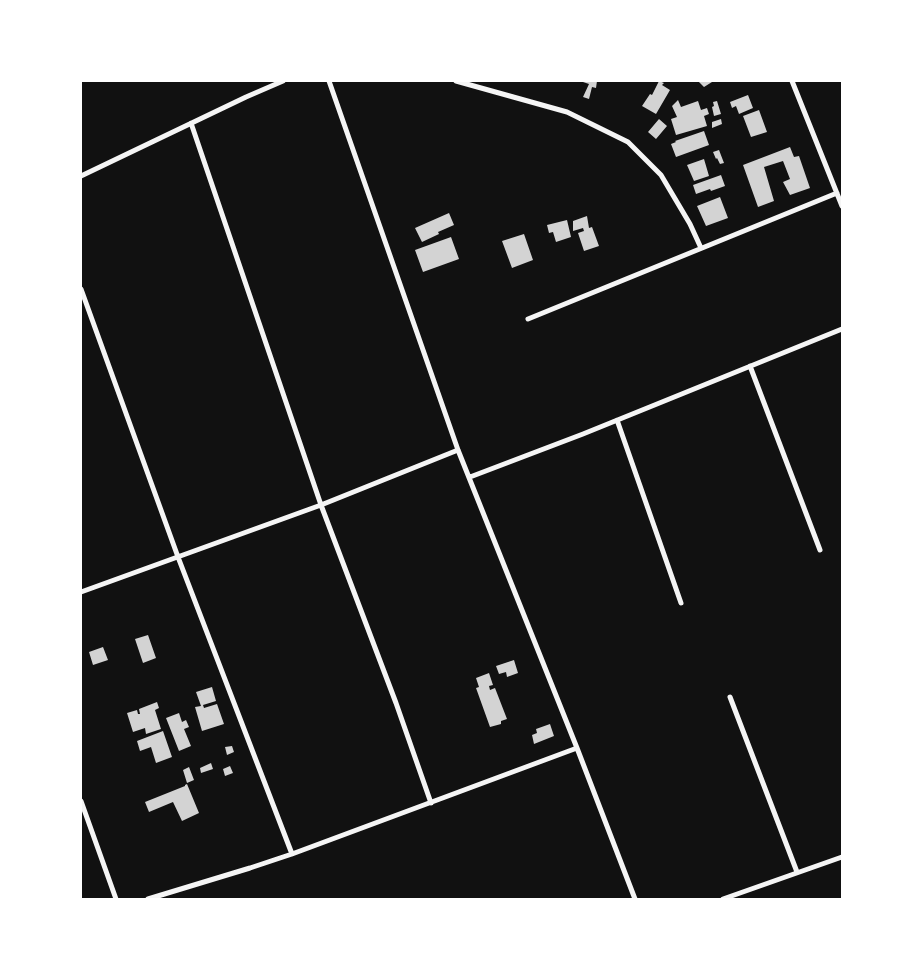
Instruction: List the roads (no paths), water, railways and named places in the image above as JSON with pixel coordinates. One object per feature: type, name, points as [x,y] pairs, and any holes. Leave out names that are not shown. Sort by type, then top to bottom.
[{"type":"street","points":[[81,176],[284,81]]},
{"type":"street","points":[[328,81],[458,450],[635,899]]},
{"type":"street","points":[[456,81],[567,112],[628,142],[661,175],[690,224],[701,248]]},
{"type":"street","points":[[792,81],[842,206]]},
{"type":"street","points":[[191,123],[321,505],[396,703],[431,803]]},
{"type":"street","points":[[528,319],[837,193]]},
{"type":"street","points":[[81,289],[178,557],[292,854]]},
{"type":"street","points":[[470,477],[842,329]]},
{"type":"street","points":[[750,366],[820,550]]},
{"type":"street","points":[[617,420],[681,603]]},
{"type":"street","points":[[81,592],[321,505],[458,450]]},
{"type":"street","points":[[730,697],[797,872]]},
{"type":"street","points":[[148,899],[292,854],[577,748]]},
{"type":"street","points":[[81,801],[116,899]]},
{"type":"street","points":[[723,899],[842,856]]}]
